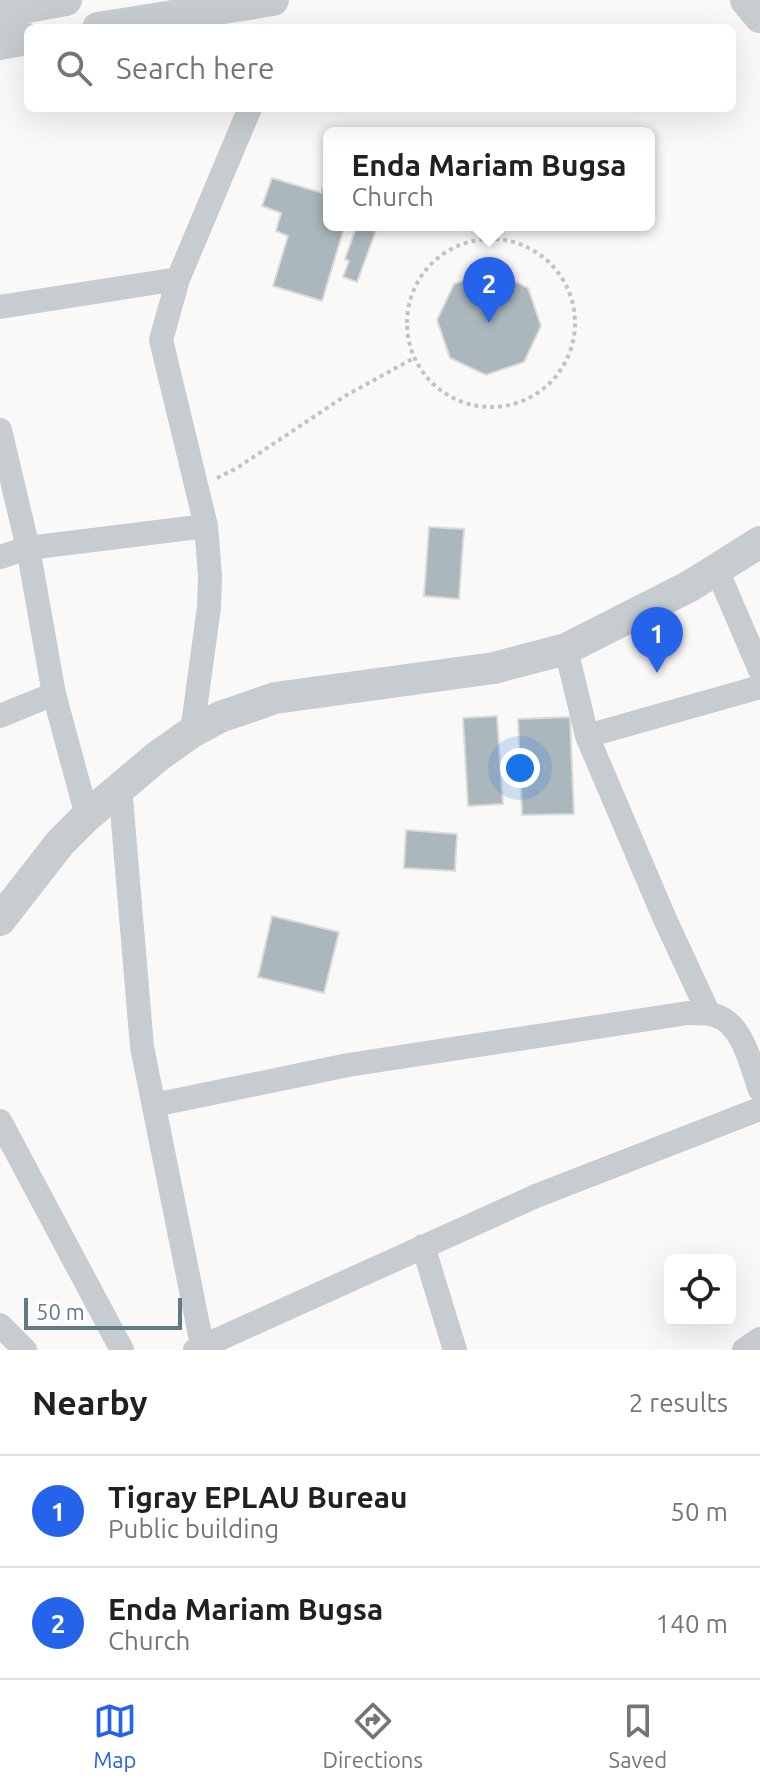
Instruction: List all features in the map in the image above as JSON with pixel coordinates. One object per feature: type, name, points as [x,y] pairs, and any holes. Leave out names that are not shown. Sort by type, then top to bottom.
[{"type":"street","points":[[0,12],[66,0]]},
{"type":"street","points":[[123,24],[273,0]]},
{"type":"street","points":[[746,0],[760,17]]},
{"type":"street","points":[[0,44],[24,40]]},
{"type":"street","points":[[192,732],[209,607],[210,576],[206,526],[161,340],[178,279],[248,112]]},
{"type":"street","points":[[0,307],[178,279]]},
{"type":"street","points":[[0,430],[28,548],[54,694],[87,816]]},
{"type":"street","points":[[0,557],[28,548],[206,526]]},
{"type":"street","points":[[0,920],[60,843],[87,816],[120,786],[192,732],[243,707],[275,698],[494,668],[566,649],[717,570],[760,542]]},
{"type":"street","points":[[717,570],[760,670]]},
{"type":"street","points":[[566,649],[587,736],[709,1014]]},
{"type":"street","points":[[587,736],[760,687]]},
{"type":"street","points":[[0,716],[54,694]]},
{"type":"street","points":[[120,786],[142,1047],[200,1349],[536,1196],[760,1109]]},
{"type":"street","points":[[154,1105],[348,1065],[688,1013],[709,1014],[729,1022],[743,1043],[760,1090]]},
{"type":"street","points":[[0,1121],[122,1350]]},
{"type":"street","points":[[423,1246],[455,1350]]},
{"type":"street","points":[[0,1325],[25,1350]]},
{"type":"street","points":[[744,1350],[760,1339]]},
{"type":"path","points":[[488,238],[520,244],[548,261],[568,288],[575,321],[570,353],[553,381],[526,400],[494,408],[461,402],[433,385],[414,358],[407,325],[412,293],[429,265],[456,246],[488,238]]},
{"type":"path","points":[[196,487],[237,468],[345,396],[414,358]]},
{"type":"building","points":[[272,178],[322,193],[323,188],[323,231],[343,231],[322,301],[273,286],[288,236],[276,231],[281,213],[262,206]]},
{"type":"building","points":[[355,231],[376,231],[357,282],[343,277],[349,261],[345,259]]},
{"type":"building","points":[[492,270],[528,288],[541,326],[524,362],[486,375],[450,358],[437,320],[454,284]]},
{"type":"building","points":[[429,527],[464,529],[459,599],[424,596]]},
{"type":"building","points":[[497,716],[503,804],[468,806],[463,718]]},
{"type":"building","points":[[570,717],[574,814],[522,815],[518,719]]},
{"type":"building","points":[[406,830],[457,834],[455,871],[404,868]]},
{"type":"building","points":[[272,916],[339,932],[324,993],[258,977]]},
{"type":"place","name":"Enda Mariam Bugsa","points":[[489,323]]},
{"type":"place","name":"Tigray EPLAU Bureau","points":[[657,673]]}]
